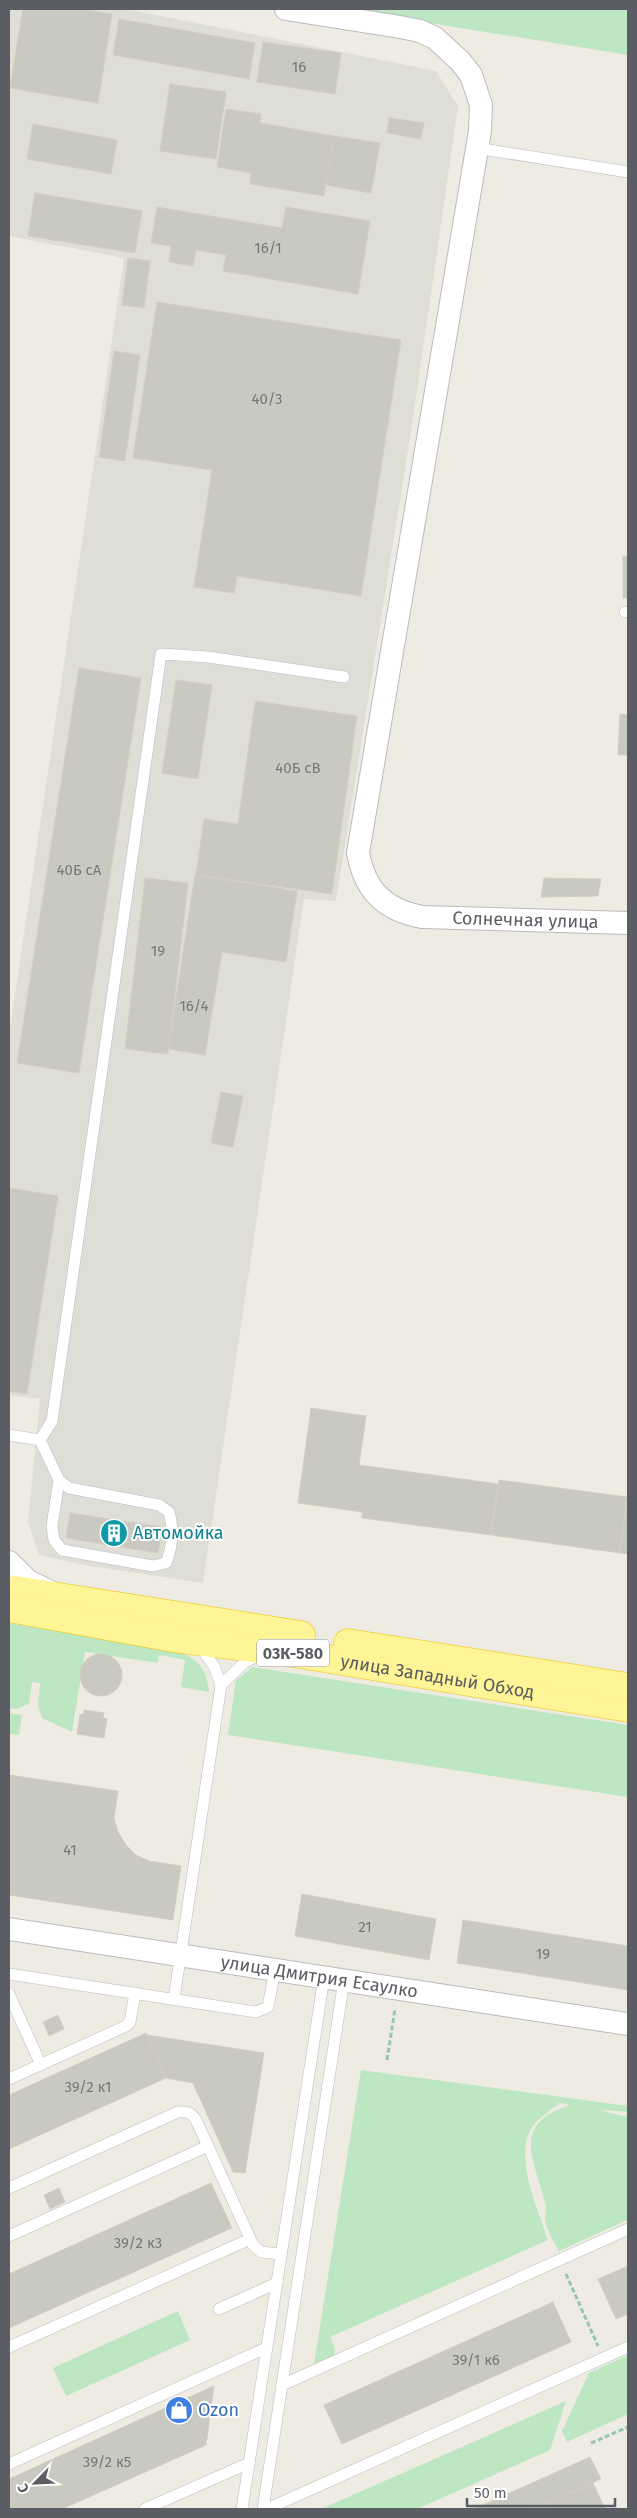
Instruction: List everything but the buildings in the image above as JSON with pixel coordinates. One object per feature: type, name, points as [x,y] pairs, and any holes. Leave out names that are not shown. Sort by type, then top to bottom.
[{"type":"highway","name":"улица Западный Обход","points":[[9,1589],[68,1600],[628,1687]]},
{"type":"highway","name":"улица Западный Обход","points":[[9,1608],[193,1640],[273,1650],[628,1708]]},
{"type":"street","name":"Солнечная улица","points":[[286,9],[400,27],[420,31],[435,38],[460,61],[471,75],[477,88],[481,105],[476,148],[358,853],[362,872],[372,890],[402,913],[422,917],[628,923]]},
{"type":"street","points":[[9,1562],[28,1581],[68,1600]]},
{"type":"street","name":"улица Дмитрия Есаулко","points":[[9,1929],[628,2024]]},
{"type":"lane","points":[[476,148],[628,172]]},
{"type":"lane","points":[[40,1440],[52,1421],[161,654],[208,657],[344,677]]},
{"type":"lane","points":[[9,1435],[40,1440]]},
{"type":"lane","points":[[40,1440],[59,1480],[70,1488],[159,1505],[168,1512],[173,1528],[170,1552],[166,1563],[154,1566],[62,1550],[54,1540],[52,1526],[59,1480]]},
{"type":"lane","points":[[174,1999],[222,1684],[214,1666],[203,1649],[193,1640]]},
{"type":"lane","points":[[222,1684],[244,1663],[273,1650]]},
{"type":"lane","points":[[9,1974],[256,2012],[263,2011],[268,2007],[275,1970]]},
{"type":"lane","points":[[242,2509],[281,2254],[334,1979]]},
{"type":"lane","points":[[263,2509],[282,2385],[334,1979]]},
{"type":"lane","points":[[9,2080],[126,2026],[130,2022],[134,1993]]},
{"type":"lane","points":[[9,1994],[14,2017],[41,2065]]},
{"type":"lane","points":[[9,2188],[178,2112],[185,2111],[193,2115],[256,2250],[281,2254]]},
{"type":"lane","points":[[9,2236],[208,2146]]},
{"type":"lane","points":[[282,2385],[628,2229]]},
{"type":"lane","points":[[9,2347],[250,2239]]},
{"type":"lane","points":[[219,2309],[277,2284]]},
{"type":"lane","points":[[267,2509],[628,2347]]},
{"type":"lane","points":[[9,2464],[266,2348]]},
{"type":"lane","points":[[145,2509],[249,2463]]},
{"type":"path","points":[[388,2060],[395,2009]]},
{"type":"path","points":[[560,2260],[603,2358]]},
{"type":"path","points":[[591,2444],[628,2427]]},
{"type":"shaded area","points":[[10,9],[126,9],[436,71],[458,106],[412,425],[336,901],[304,899],[203,1583],[85,1565],[39,1555],[28,1522],[40,1399],[9,1395],[9,1035],[124,258],[9,236]]},
{"type":"green space","points":[[344,9],[628,9],[628,55]]},
{"type":"green space","points":[[9,1623],[183,1653],[202,1668],[207,1679],[209,1692],[181,1687],[185,1660],[159,1655],[158,1663],[85,1652],[72,1732],[42,1718],[38,1705],[40,1683],[32,1682],[29,1704],[16,1709],[9,1708]]},
{"type":"green space","points":[[253,1667],[628,1725],[628,1797],[228,1735],[236,1680]]},
{"type":"green space","points":[[9,1713],[22,1715],[19,1735],[9,1734]]},
{"type":"green space","points":[[361,2070],[628,2106],[628,2112],[600,2110],[622,2116],[628,2115],[627,2220],[559,2251],[546,2223],[546,2205],[532,2158],[531,2145],[533,2133],[539,2123],[551,2113],[570,2105],[560,2103],[536,2122],[529,2134],[526,2148],[528,2180],[548,2240],[330,2337],[335,2349],[334,2356],[314,2364]]},
{"type":"green space","points":[[178,2311],[190,2340],[66,2396],[53,2368]]},
{"type":"green space","points":[[628,2355],[628,2414],[567,2442],[562,2431],[589,2373]]},
{"type":"green space","points":[[566,2401],[550,2450],[417,2509],[321,2509]]},
{"type":"place","name":"Автомойка","points":[[114,1533]]},
{"type":"place","name":"Ozon","points":[[179,2410]]}]
